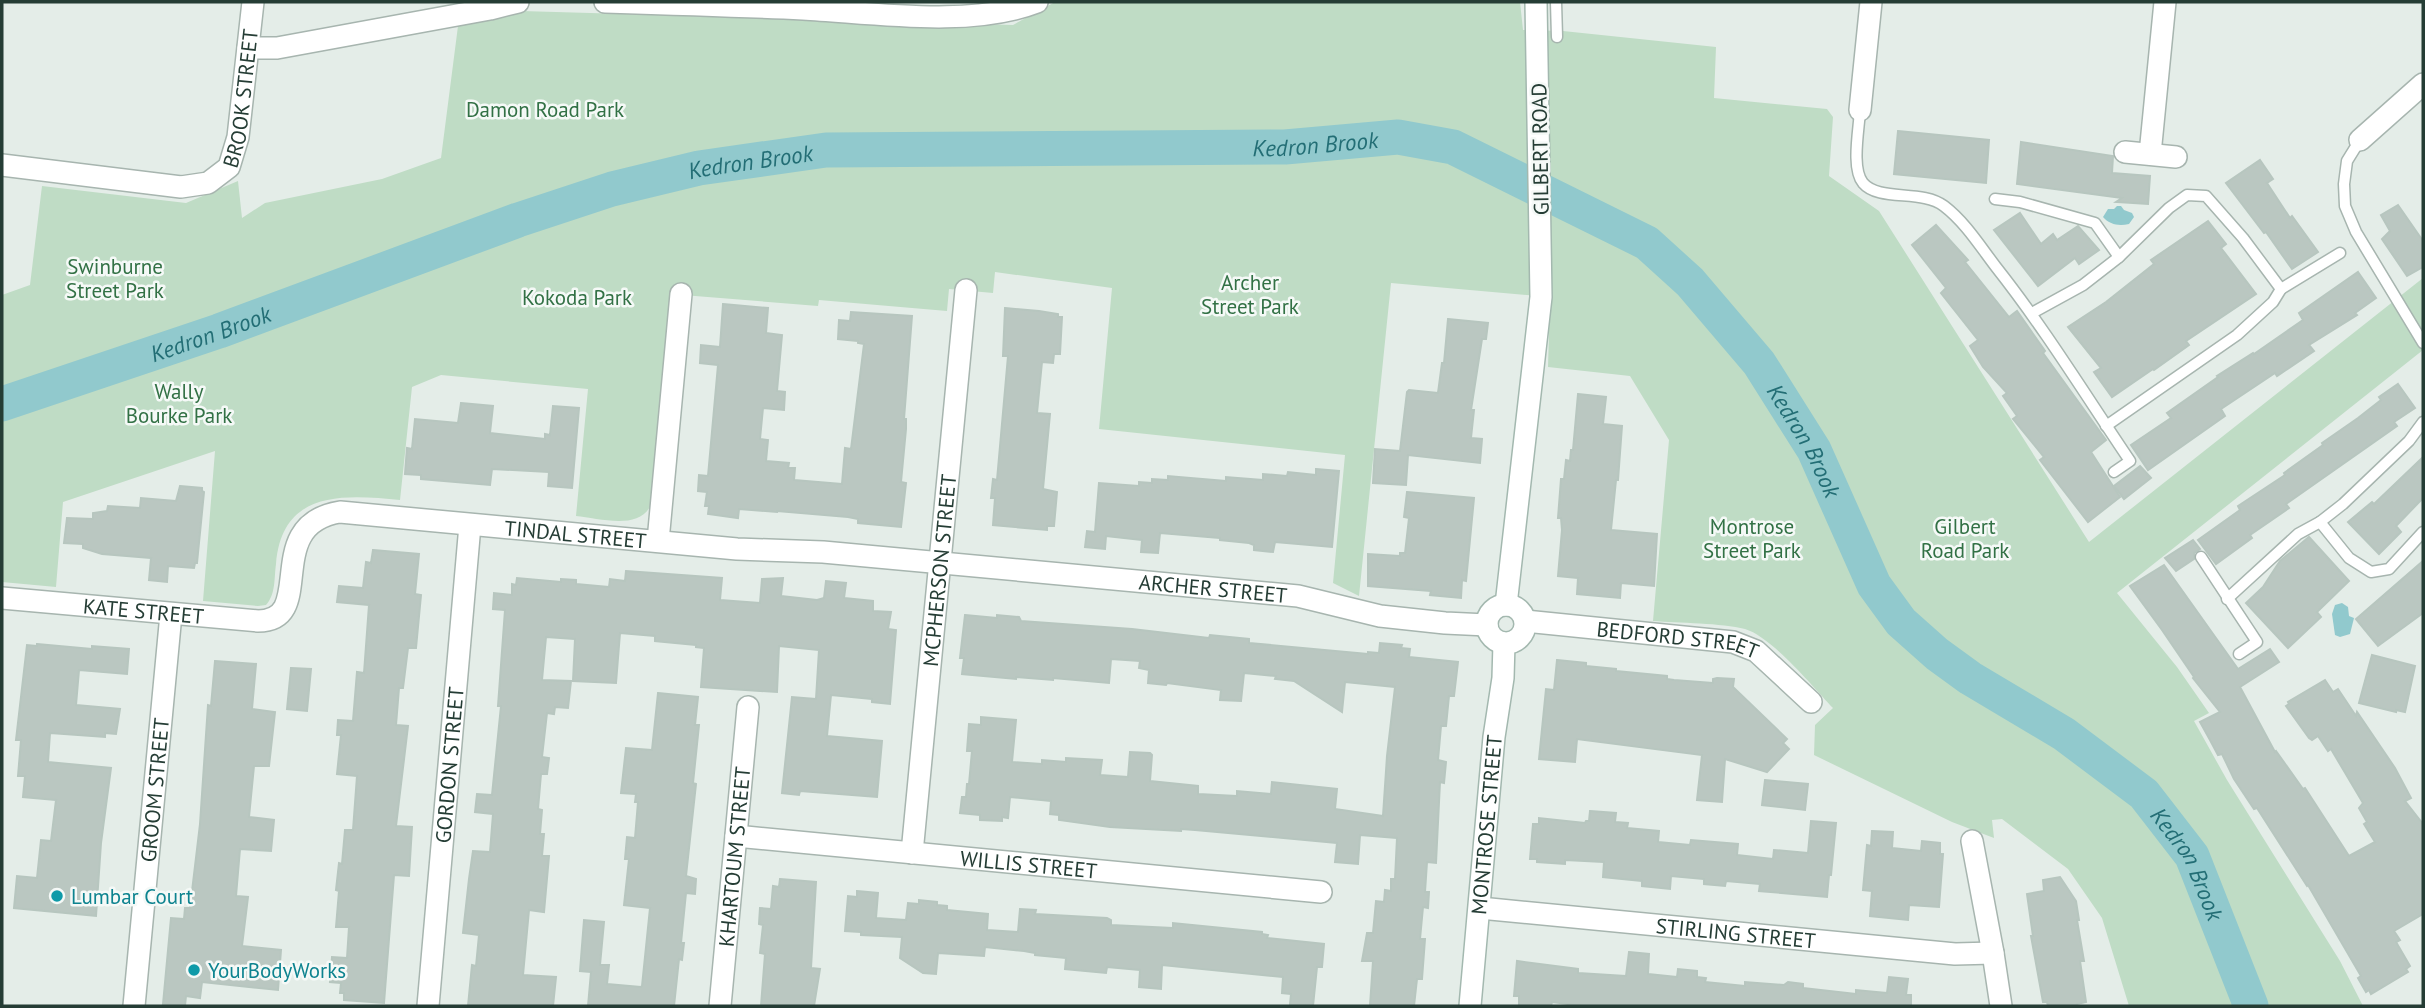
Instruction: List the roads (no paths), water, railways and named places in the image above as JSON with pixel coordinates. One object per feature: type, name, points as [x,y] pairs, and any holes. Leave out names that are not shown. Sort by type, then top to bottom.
[{"type":"street","name":"BROOK STREET","points":[[2,165],[181,187],[208,183],[229,167],[238,137],[253,2]]},
{"type":"street","points":[[248,48],[277,48],[518,2]]},
{"type":"street","points":[[605,2],[919,16],[988,15],[1012,11],[1037,2]]},
{"type":"street","name":"GILBERT ROAD","points":[[1506,605],[1541,297],[1536,2]]},
{"type":"street","points":[[1860,110],[1871,2]]},
{"type":"street","points":[[2150,154],[2165,2]]},
{"type":"street","points":[[2360,140],[2423,84]]},
{"type":"street","points":[[2125,152],[2176,157]]},
{"type":"street","name":"MCPHERSON STREET","points":[[912,853],[966,290]]},
{"type":"street","points":[[658,541],[681,294]]},
{"type":"street","name":"TINDAL STREET","points":[[282,612],[288,600],[295,547],[304,532],[321,517],[349,512],[737,549],[823,552],[939,562]]},
{"type":"street","name":"GORDON STREET","points":[[428,1006],[470,525]]},
{"type":"street","name":"ARCHER STREET","points":[[939,562],[1298,596],[1366,614],[1487,625]]},
{"type":"street","name":"KATE STREET","points":[[2,598],[257,621],[272,620],[282,612]]},
{"type":"street","points":[[1506,605],[1521,611],[1525,621],[1520,637],[1510,643],[1494,639],[1487,625],[1494,609],[1506,605]]},
{"type":"street","name":"GROOM STREET","points":[[134,1006],[171,614]]},
{"type":"street","name":"BEDFORD STREET","points":[[1525,621],[1733,642],[1756,651],[1811,702]]},
{"type":"street","name":"MONTROSE STREET","points":[[1470,1006],[1494,737],[1504,670],[1504,643]]},
{"type":"street","name":"KHARTOUM STREET","points":[[720,1006],[748,707]]},
{"type":"street","name":"WILLIS STREET","points":[[736,836],[1321,892]]},
{"type":"street","points":[[1972,841],[2001,1006]]},
{"type":"street","name":"STIRLING STREET","points":[[1480,908],[1955,954],[1993,953]]},
{"type":"lane","points":[[1556,2],[1556,37]]},
{"type":"lane","points":[[1860,110],[1856,173],[1865,186],[1883,193],[1917,195],[1943,205],[1968,231],[2032,313],[2130,461],[2114,472]]},
{"type":"lane","points":[[2360,140],[2347,161],[2345,206],[2356,232],[2423,343]]},
{"type":"lane","points":[[2032,313],[2083,285],[2119,257],[2169,208],[2187,195],[2206,196],[2243,238],[2281,289]]},
{"type":"lane","points":[[1995,199],[2020,202],[2095,223],[2119,257]]},
{"type":"lane","points":[[2106,426],[2237,335],[2273,302],[2281,289],[2340,253]]},
{"type":"lane","points":[[2227,599],[2298,534],[2320,522],[2363,486],[2409,441],[2423,422]]},
{"type":"lane","points":[[2320,522],[2349,558],[2371,572],[2389,569],[2423,532]]},
{"type":"lane","points":[[2200,557],[2257,642],[2239,654]]},
{"type":"water","points":[[2117,206],[2132,213],[2134,217],[2129,224],[2115,224],[2103,217],[2108,209]]},
{"type":"water","points":[[2342,603],[2348,607],[2349,616],[2354,618],[2350,634],[2340,637],[2335,635],[2332,614],[2335,605]]},
{"type":"waterway","name":"Kedron Brook","points":[[2,404],[219,331],[518,220],[612,189],[699,168],[826,150],[1285,147],[1398,137],[1453,147],[1647,243],[1690,282],[1759,363],[1814,450],[1874,585],[1901,622],[1937,654],[1970,678],[2064,734],[2144,794],[2192,856],[2251,1006]]},
{"type":"place","name":"Lumbar Court","points":[[57,896]]},
{"type":"place","name":"YourBodyWorks","points":[[194,970]]},
{"type":"park label","name":"Damon Road Park","points":[[545,109]]},
{"type":"park label","name":"Swinburne Street Park","points":[[115,278]]},
{"type":"park label","name":"Archer Street Park","points":[[1250,294]]},
{"type":"park label","name":"Kokoda Park","points":[[577,297]]},
{"type":"park label","name":"Wally Bourke Park","points":[[179,403]]},
{"type":"park label","name":"Montrose Street Park","points":[[1752,538]]},
{"type":"park label","name":"Gilbert Road Park","points":[[1965,538]]}]
